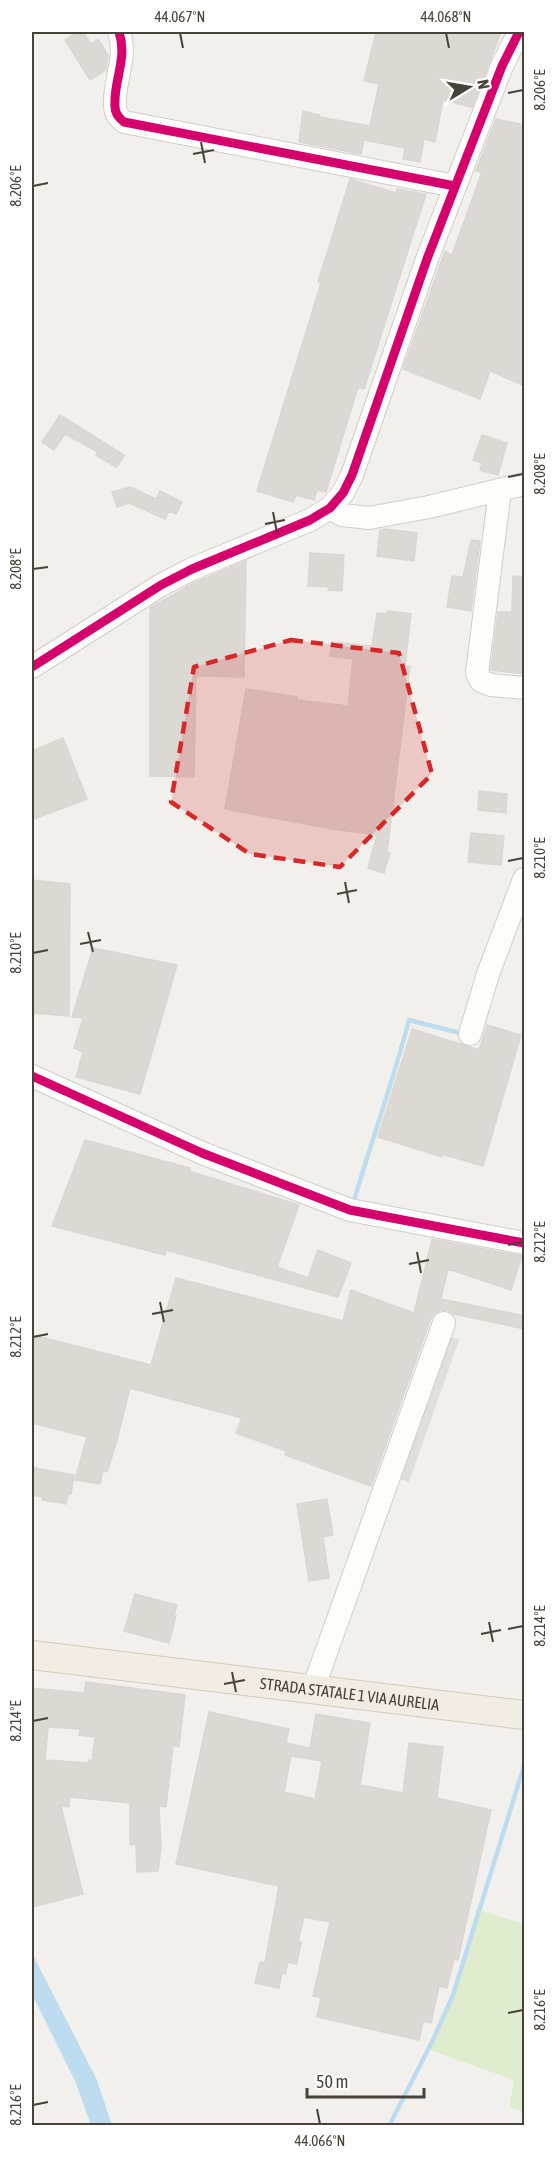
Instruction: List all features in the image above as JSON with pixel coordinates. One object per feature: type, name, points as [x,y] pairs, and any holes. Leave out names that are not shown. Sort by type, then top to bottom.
[{"type":"main road","name":"STRADA STATALE 1 VIA AURELIA","points":[[32,1655],[525,1715]]},
{"type":"street","points":[[119,32],[122,42],[121,65],[115,106],[119,118],[124,122],[455,186]]},
{"type":"street","points":[[32,667],[161,585],[192,569],[310,520],[330,508],[343,492],[352,475],[427,259],[502,66],[519,32]]},
{"type":"street","points":[[330,508],[342,515],[369,518],[429,507],[525,484]]},
{"type":"street","points":[[500,490],[477,673],[482,681],[491,685],[525,688]]},
{"type":"street","points":[[470,1034],[488,974],[525,879]]},
{"type":"street","points":[[32,1076],[202,1153],[350,1210],[525,1243]]},
{"type":"street","points":[[313,1689],[444,1323]]},
{"type":"highlighted area","points":[[291,640],[399,653],[432,774],[340,867],[250,854],[171,802],[194,667]]},
{"type":"green space","points":[[476,1909],[524,1924],[524,2112],[509,2107],[514,2080],[427,2049],[460,1977]]},
{"type":"shaded area","points":[[446,1335],[459,1340],[409,1482],[397,1478]]},
{"type":"water","points":[[32,1953],[97,2080],[112,2125],[91,2125],[76,2083],[32,1994]]},
{"type":"building","points":[[78,32],[83,32],[91,44],[98,39],[108,55],[106,70],[90,80],[65,40]]},
{"type":"building","points":[[376,32],[501,32],[472,107],[443,100],[435,142],[424,139],[420,162],[403,159],[405,148],[364,140],[361,154],[299,142],[303,111],[319,115],[319,117],[370,126],[379,84],[364,81]]},
{"type":"building","points":[[496,119],[525,125],[525,386],[490,371],[480,399],[403,369],[445,251],[452,255],[482,172],[476,171]]},
{"type":"building","points":[[350,179],[396,193],[397,189],[426,194],[364,389],[358,387],[326,492],[317,490],[314,500],[296,495],[293,502],[257,491],[321,283],[318,282]]},
{"type":"building","points":[[60,415],[124,455],[119,464],[116,467],[96,455],[98,452],[65,434],[54,450],[42,442]]},
{"type":"building","points":[[482,435],[507,443],[498,475],[480,470],[482,463],[473,460]]},
{"type":"building","points":[[130,487],[156,499],[160,491],[182,502],[176,514],[169,511],[165,519],[129,503],[117,507],[112,492]]},
{"type":"building","points":[[380,530],[417,533],[414,561],[377,556]]},
{"type":"building","points":[[471,540],[480,541],[471,611],[447,607],[452,576],[463,577]]},
{"type":"building","points":[[310,553],[344,555],[342,591],[328,590],[329,587],[308,586]]},
{"type":"building","points":[[246,561],[244,677],[196,676],[194,777],[150,776],[150,608],[194,583]]},
{"type":"building","points":[[513,576],[525,577],[525,674],[491,670],[498,612],[512,612]]},
{"type":"building","points":[[388,611],[411,614],[405,666],[410,666],[387,852],[390,853],[384,873],[368,868],[377,835],[225,809],[246,689],[297,697],[297,700],[348,706],[353,659],[330,656],[332,642],[372,646],[377,613],[387,614]]},
{"type":"building","points":[[63,738],[87,799],[32,820],[32,751]]},
{"type":"building","points":[[479,791],[507,794],[506,813],[478,810]]},
{"type":"building","points":[[471,833],[504,836],[501,865],[468,862]]},
{"type":"building","points":[[32,880],[70,884],[69,1016],[32,1013]]},
{"type":"building","points":[[93,948],[177,965],[140,1094],[76,1077],[83,1052],[74,1048],[83,1018],[72,1017]]},
{"type":"building","points":[[487,1025],[521,1035],[483,1166],[442,1154],[442,1157],[378,1137],[412,1029],[479,1050]]},
{"type":"building","points":[[85,1140],[190,1168],[189,1171],[299,1205],[277,1267],[308,1278],[318,1250],[351,1263],[338,1297],[166,1250],[165,1255],[52,1226]]},
{"type":"building","points":[[432,1239],[522,1256],[511,1290],[448,1269],[441,1299],[525,1316],[525,1329],[454,1314],[448,1310],[435,1313],[431,1318],[371,1486],[285,1455],[286,1451],[236,1433],[242,1418],[130,1388],[116,1444],[107,1472],[103,1470],[100,1484],[75,1480],[87,1437],[32,1423],[32,1335],[151,1365],[176,1278],[343,1321],[351,1290],[414,1313]]},
{"type":"building","points":[[35,1468],[74,1475],[71,1494],[68,1494],[66,1504],[42,1500],[43,1497],[32,1495]]},
{"type":"building","points":[[327,1499],[333,1535],[323,1537],[329,1578],[309,1581],[297,1504]]},
{"type":"building","points":[[135,1594],[177,1605],[169,1643],[124,1631]]},
{"type":"building","points":[[86,1682],[185,1695],[179,1747],[173,1746],[166,1807],[159,1806],[161,1848],[158,1871],[137,1872],[136,1844],[130,1845],[130,1803],[70,1797],[69,1807],[61,1806],[83,1894],[32,1907],[32,1688],[84,1693]],"holes":[[[48,1727],[80,1729],[79,1735],[95,1737],[92,1761],[89,1760],[89,1763],[45,1760]]]},
{"type":"building","points":[[209,1712],[289,1729],[286,1743],[310,1748],[316,1714],[370,1723],[360,1785],[403,1793],[409,1743],[443,1747],[437,1798],[491,1810],[458,1960],[454,1959],[447,1988],[439,1986],[431,2023],[423,2021],[419,2040],[317,2017],[321,1998],[313,1996],[330,1922],[304,1917],[298,1941],[301,1942],[297,1964],[288,1962],[285,1974],[282,1973],[279,1988],[255,1983],[260,1962],[265,1963],[279,1886],[176,1864]],"holes":[[[291,1756],[322,1761],[315,1799],[284,1792]]]},
{"type":"waterway","points":[[353,1204],[409,1020],[464,1034]]},
{"type":"waterway","points":[[389,2126],[453,1995],[524,1766]]},
{"type":"cycle path","points":[[119,32],[122,51],[115,107],[118,116],[124,122],[455,186]]},
{"type":"cycle path","points":[[32,667],[161,585],[192,569],[310,520],[330,508],[343,493],[352,475],[427,259],[502,66],[519,32]]},
{"type":"cycle path","points":[[32,1076],[202,1153],[350,1210],[524,1243]]}]
